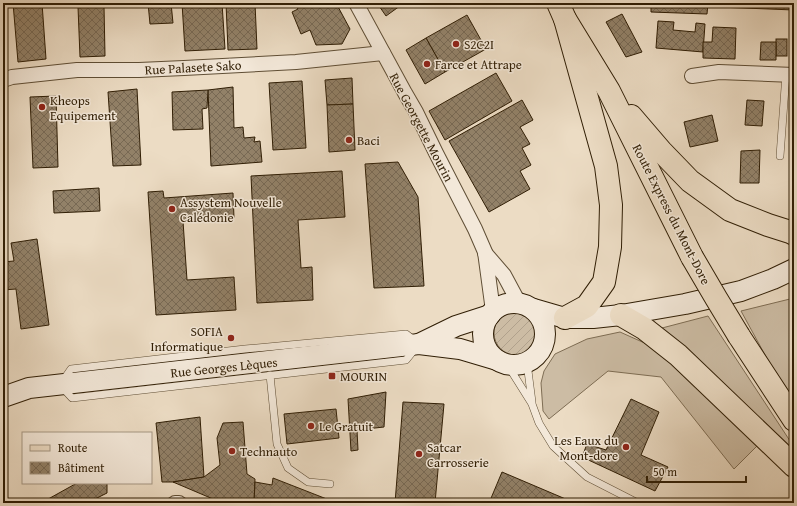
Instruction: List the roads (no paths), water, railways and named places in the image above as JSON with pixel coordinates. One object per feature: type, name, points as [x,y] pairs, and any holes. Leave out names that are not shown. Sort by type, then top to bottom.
[{"type":"main road","name":"Route Express du Mont-Dore","points":[[562,11],[609,91],[692,257],[739,336],[794,420]]},
{"type":"main road","points":[[562,11],[606,166],[611,205],[610,247],[604,282],[587,306],[565,318]]},
{"type":"main road","points":[[609,91],[661,151],[690,181],[730,210],[794,234]]},
{"type":"main road","points":[[526,306],[540,316],[546,334],[544,343],[535,358],[527,363],[517,365],[502,362],[490,353],[485,344],[483,334],[485,324],[491,313],[501,306],[510,303],[526,306],[565,318],[593,318],[622,315],[685,304],[741,291],[794,269]]},
{"type":"main road","name":"Rue Georges Lèques","points":[[419,344],[456,326],[491,313]]},
{"type":"main road","points":[[622,315],[645,329],[678,355],[794,466]]},
{"type":"main road","points":[[544,343],[561,332],[593,318]]},
{"type":"main road","name":"Rue Georges Lèques","points":[[3,385],[29,388],[60,385],[419,344],[460,349],[502,362]]},
{"type":"main road","name":"Rue Georges Lèques","points":[[3,397],[29,388]]},
{"type":"street","name":"Rue Georgette Mourin","points":[[356,3],[416,112],[485,252],[504,275],[526,306]]},
{"type":"street","name":"Rue Palasete Sako","points":[[3,80],[12,77],[77,70],[139,70],[296,62],[383,53]]},
{"type":"street","points":[[692,76],[719,72],[790,74]]},
{"type":"street","name":"Rue Georgette Mourin","points":[[485,252],[491,313]]},
{"type":"lane","points":[[780,156],[790,74]]},
{"type":"lane","points":[[60,385],[72,398],[406,360],[419,344]]},
{"type":"lane","points":[[502,362],[532,404]]},
{"type":"lane","points":[[527,363],[532,404],[539,423],[554,446],[587,477],[638,503]]},
{"type":"lane","points":[[270,375],[278,444],[288,468],[308,482],[330,484]]},
{"type":"place","name":"S2C2I","points":[[456,44]]},
{"type":"place","name":"Farce et Attrape","points":[[427,64]]},
{"type":"place","name":"Kheops Equipement","points":[[42,107]]},
{"type":"place","name":"Baci","points":[[349,140]]},
{"type":"place","name":"Assystem Nouvelle Calédonie","points":[[172,209]]},
{"type":"place","name":"SOFIA Informatique","points":[[231,338]]},
{"type":"place","name":"MOURIN","points":[[332,376]]},
{"type":"place","name":"Le Gratuit","points":[[311,426]]},
{"type":"place","name":"Les Eaux du Mont-dore","points":[[626,447]]},
{"type":"place","name":"Technauto","points":[[232,451]]},
{"type":"place","name":"Satcar Carrosserie","points":[[419,454]]}]
